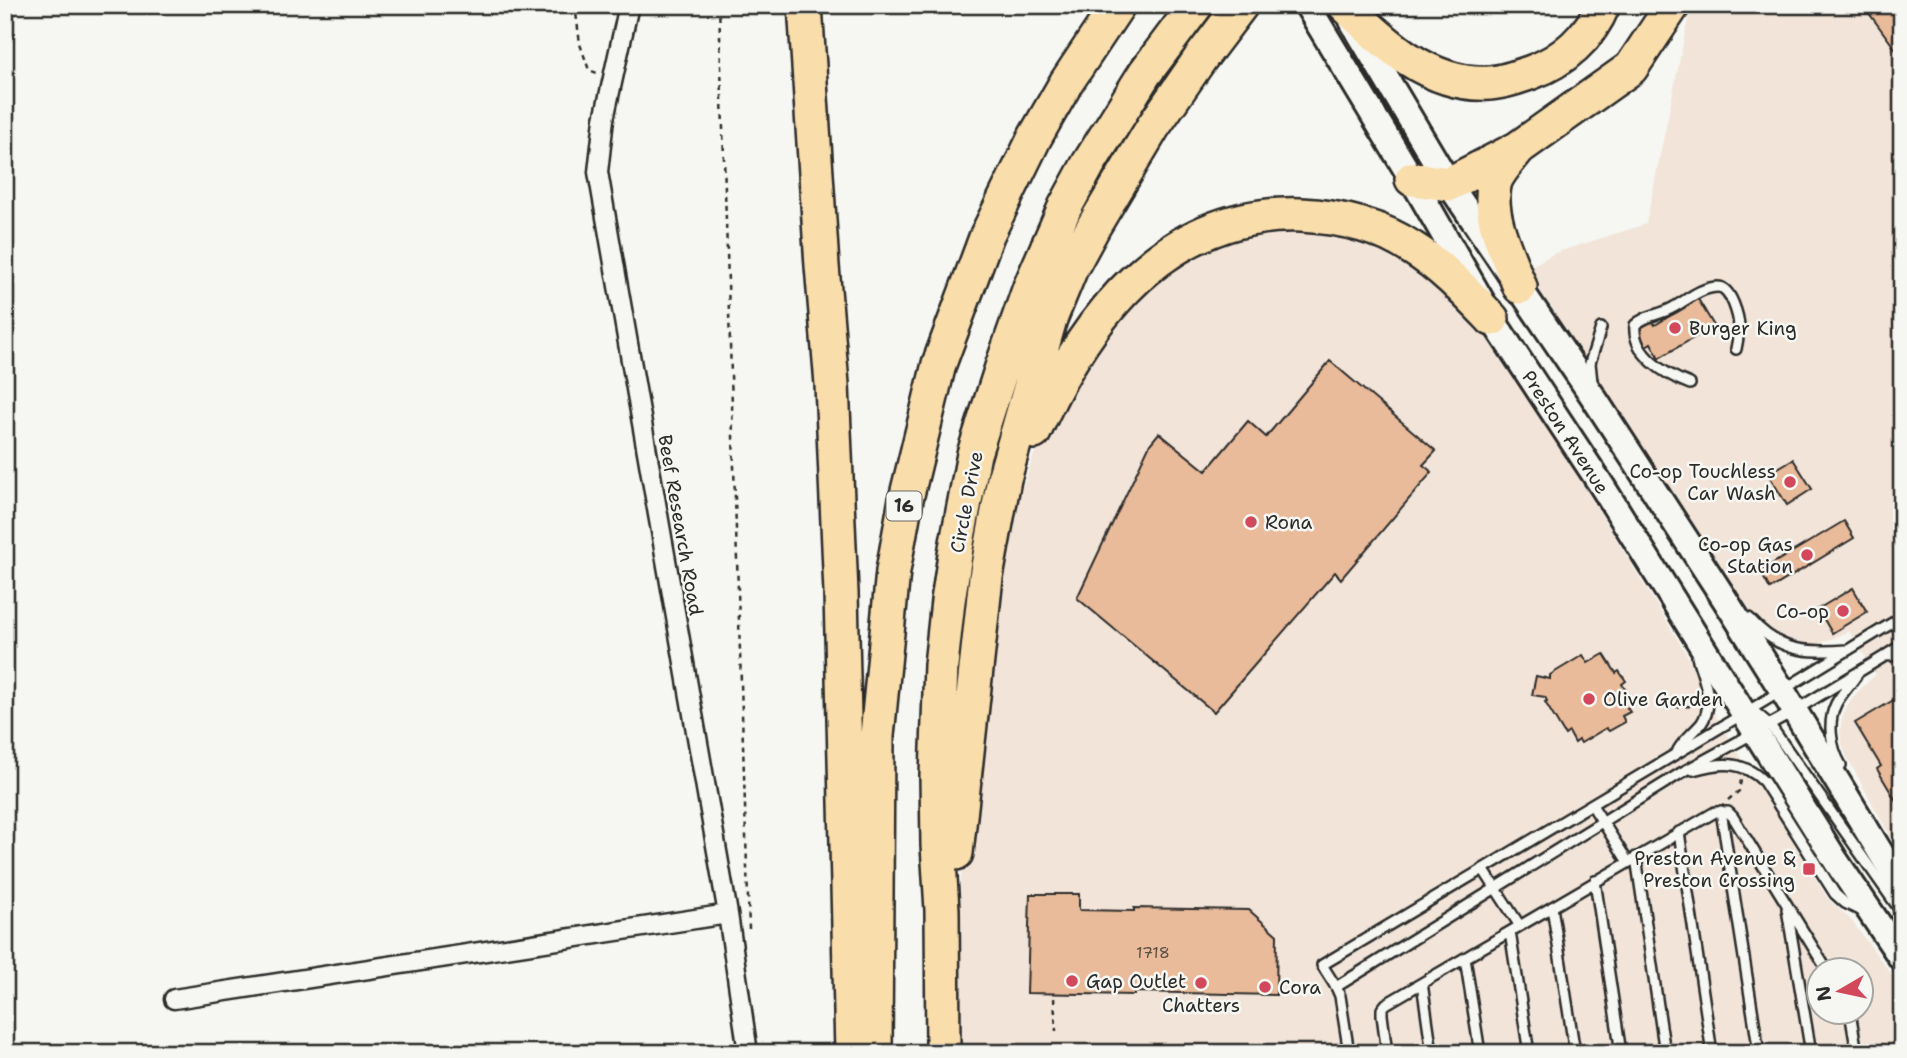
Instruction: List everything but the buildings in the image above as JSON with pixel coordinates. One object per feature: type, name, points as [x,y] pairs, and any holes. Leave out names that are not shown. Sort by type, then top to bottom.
[{"type":"highway","points":[[806,5],[832,384],[841,593],[852,1053]]},
{"type":"highway","points":[[826,5],[835,247],[832,384]]},
{"type":"highway","name":"16","points":[[875,1053],[877,736],[893,571],[908,487],[939,364],[987,235],[1035,137],[1066,83],[1118,5]]},
{"type":"highway","name":"Circle Drive","points":[[943,1053],[937,776],[941,665],[956,548],[974,454],[1030,286],[1065,207],[1145,73],[1196,5]]},
{"type":"highway","points":[[942,910],[953,877],[986,577],[1004,479],[1050,318],[1095,224],[1153,127],[1241,5]]},
{"type":"highway","points":[[1343,5],[1379,38],[1415,64],[1454,80],[1493,83],[1555,63],[1576,46],[1604,5]]},
{"type":"highway","points":[[1412,179],[1449,184],[1517,149],[1632,68],[1673,5]]},
{"type":"highway","points":[[1517,149],[1496,180],[1493,201],[1497,228],[1520,286]]},
{"type":"highway","points":[[986,577],[1031,438],[1069,364],[1103,315],[1133,281],[1162,256],[1194,238],[1230,224],[1272,216],[1317,216],[1359,224],[1402,242],[1429,260],[1492,318]]},
{"type":"main road","name":"Preston Avenue","points":[[1307,5],[1492,318],[1602,486],[1688,625],[1756,723],[1871,915],[1902,959]]},
{"type":"main road","points":[[1343,5],[1449,184],[1520,286],[1724,598],[1902,888]]},
{"type":"street","name":"Beef Research Road","points":[[629,5],[604,119],[598,172],[728,914],[748,1053]]},
{"type":"street","points":[[174,999],[728,914]]},
{"type":"lane","points":[[1690,384],[1667,374],[1647,356],[1634,335],[1635,325],[1642,319],[1659,314],[1699,292],[1724,288],[1733,302],[1739,327],[1736,349]]},
{"type":"lane","points":[[1592,395],[1590,363],[1601,328]]},
{"type":"lane","points":[[1724,598],[1758,628],[1795,650],[1849,650]]},
{"type":"lane","points":[[1336,987],[1681,773],[1788,701],[1849,650],[1902,617]]},
{"type":"lane","points":[[1676,753],[1684,740],[1699,726],[1707,708],[1706,684],[1688,625]]},
{"type":"lane","points":[[1349,1053],[1336,987],[1322,965],[1676,753],[1756,723],[1788,701],[1859,671],[1902,645]]},
{"type":"lane","points":[[1885,656],[1902,655]]},
{"type":"lane","points":[[1849,779],[1836,756],[1832,720],[1836,705],[1859,671]]},
{"type":"lane","points":[[1756,723],[1902,913]]},
{"type":"lane","points":[[1681,773],[1729,764],[1741,765],[1755,772],[1835,894],[1845,903],[1871,915]]},
{"type":"lane","points":[[1591,805],[1632,860],[1665,1053]]},
{"type":"lane","points":[[1721,811],[1759,1053]]},
{"type":"lane","points":[[1387,1053],[1382,1009],[1386,1004],[1708,815],[1721,811],[1728,812],[1733,817],[1818,956]]},
{"type":"lane","points":[[1679,832],[1712,1053]]},
{"type":"lane","points":[[1882,835],[1902,869]]},
{"type":"lane","points":[[1483,869],[1520,926]]},
{"type":"lane","points":[[1595,881],[1621,1053]]},
{"type":"lane","points":[[1787,904],[1811,1053]]},
{"type":"lane","points":[[1552,907],[1575,1053]]},
{"type":"lane","points":[[1510,932],[1529,1053]]},
{"type":"lane","points":[[1465,958],[1480,1053]]},
{"type":"lane","points":[[1422,983],[1432,1053]]},
{"type":"lane","points":[[1852,1026],[1857,1053]]},
{"type":"path","points":[[575,5],[580,44],[589,69],[613,79]]},
{"type":"path","points":[[719,5],[748,893]]},
{"type":"path","points":[[1665,707],[1695,706]]},
{"type":"path","points":[[1721,811],[1730,797],[1739,790],[1743,774]]},
{"type":"path","points":[[1054,998],[1056,1031]]},
{"type":"shaded area","points":[[1691,5],[1902,5],[1902,858],[1842,744],[1840,732],[1846,708],[1876,674],[1849,631],[1827,641],[1798,646],[1774,637],[1752,618],[1526,269],[1555,253],[1646,224]]},
{"type":"shaded area","points":[[1356,228],[1454,289],[1505,357],[1687,655],[1699,680],[1701,692],[1828,899],[1850,919],[1902,988],[1902,1053],[956,1053],[956,958],[967,787],[1008,531],[1052,411],[1118,306],[1211,237]]},
{"type":"place","name":"Burger King","points":[[1675,328]]},
{"type":"place","name":"Co-op Touchless Car Wash","points":[[1790,482]]},
{"type":"place","name":"Rona","points":[[1251,522]]},
{"type":"place","name":"Co-op Gas Station","points":[[1807,555]]},
{"type":"place","name":"Co-op","points":[[1843,611]]},
{"type":"place","name":"Olive Garden","points":[[1589,699]]},
{"type":"place","name":"Preston Avenue & Preston Crossing","points":[[1809,869]]},
{"type":"place","name":"Gap Outlet","points":[[1072,981]]},
{"type":"place","name":"Chatters","points":[[1201,983]]},
{"type":"place","name":"Cora","points":[[1265,987]]}]
